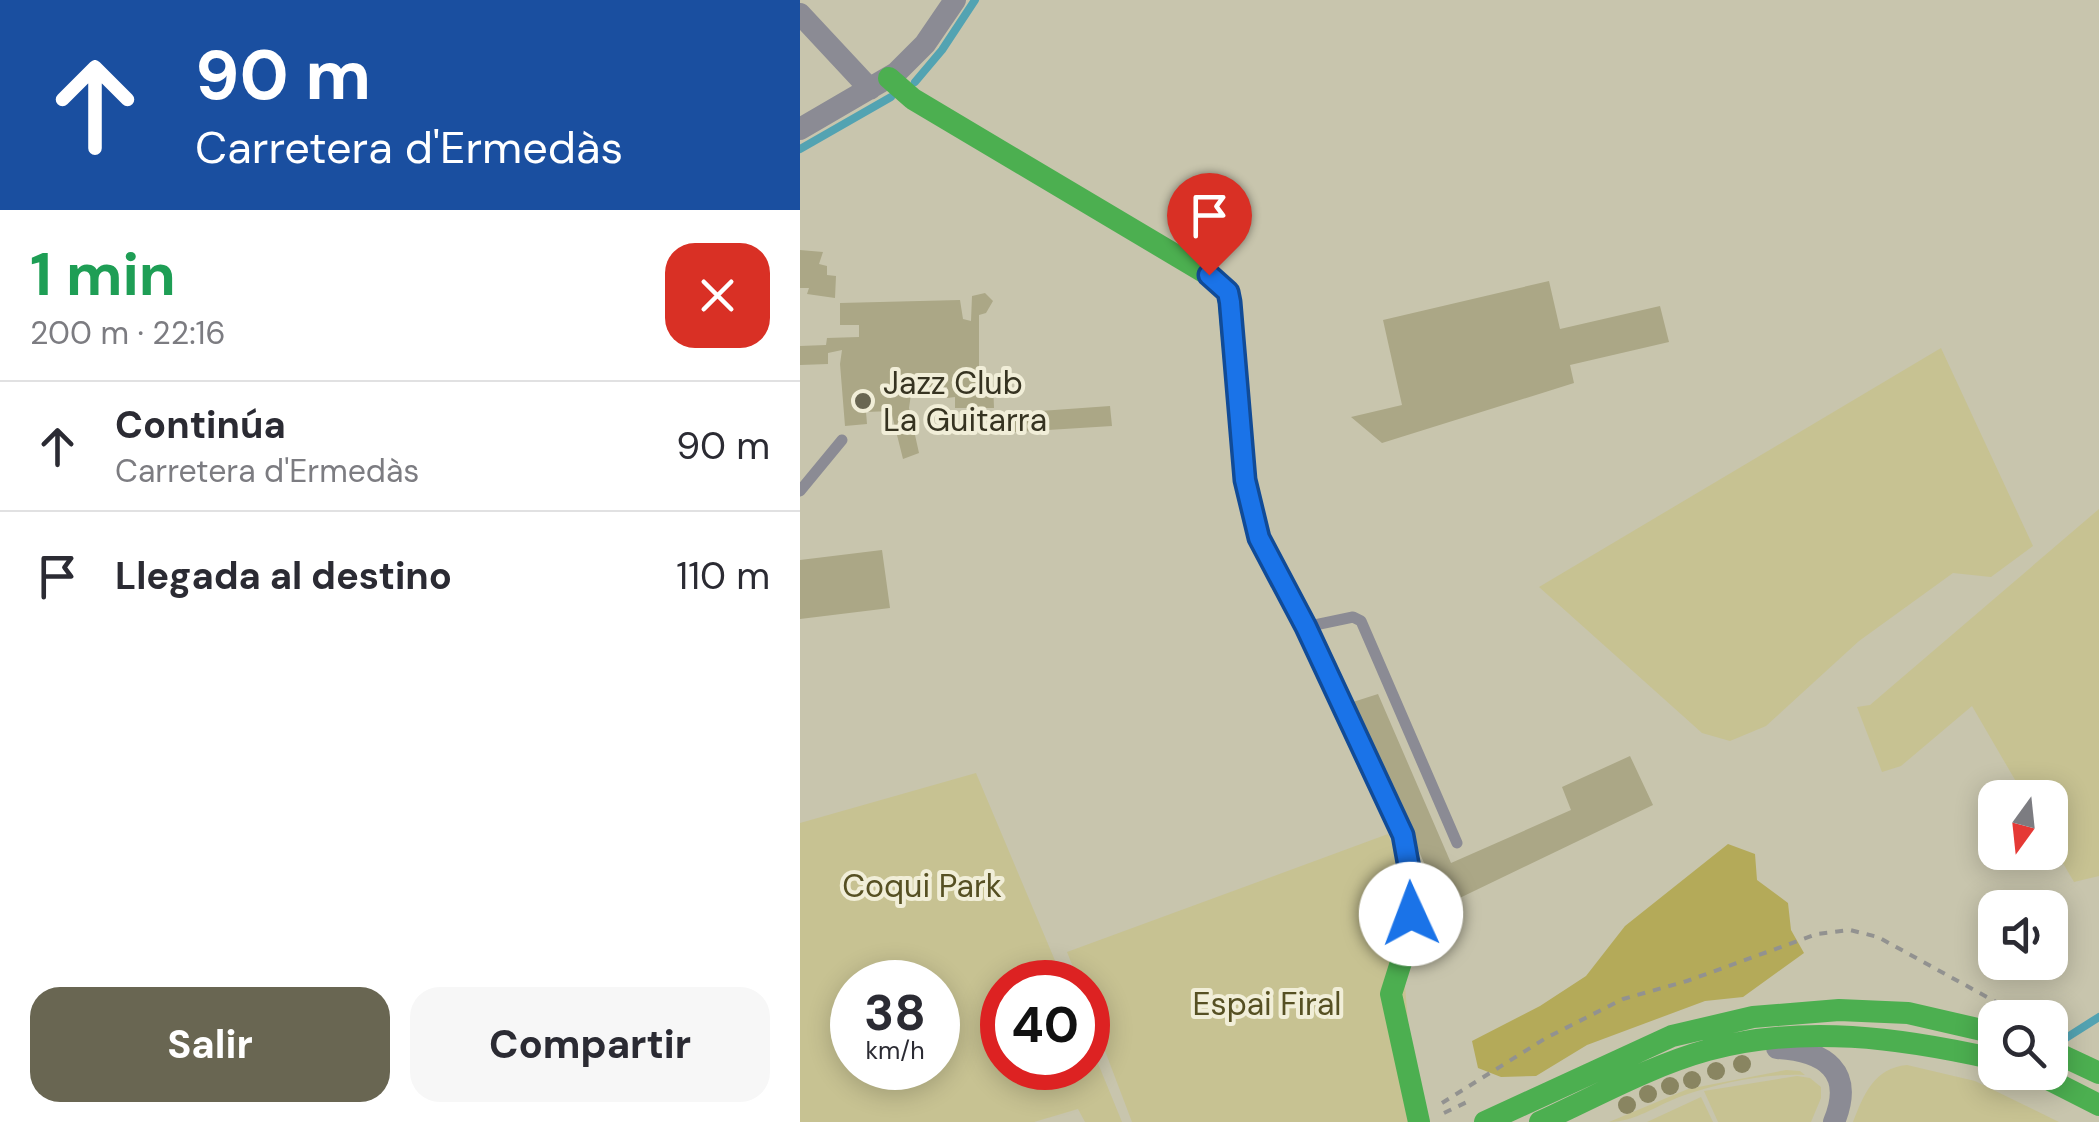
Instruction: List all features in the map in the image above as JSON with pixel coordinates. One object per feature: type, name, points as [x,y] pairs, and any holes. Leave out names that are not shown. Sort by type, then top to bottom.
[{"type":"street","points":[[800,129],[879,83],[925,44],[955,0]]},
{"type":"street","points":[[800,14],[879,83],[913,99],[1209,275],[1228,292],[1250,504],[1259,538],[1306,627],[1388,801],[1409,859],[1413,890],[1408,938],[1393,977],[1391,994],[1419,1122]]},
{"type":"street","points":[[1485,1122],[1672,1036],[1753,1017],[1838,1010],[1908,1013],[1978,1029]]},
{"type":"street","points":[[1540,1122],[1706,1051],[1745,1043],[1816,1036],[1922,1042],[1978,1056]]},
{"type":"street","points":[[1690,1058],[1756,1047],[1804,1050],[1821,1056],[1834,1069],[1841,1086],[1834,1122]]},
{"type":"street","points":[[2068,1059],[2099,1074]]},
{"type":"street","points":[[2068,1089],[2099,1105]]},
{"type":"lane","points":[[800,490],[842,440]]},
{"type":"lane","points":[[1306,627],[1353,617],[1361,622],[1458,844]]},
{"type":"green space","points":[[1941,348],[2033,546],[1991,577],[1953,573],[1859,641],[1766,726],[1730,741],[1702,733],[1539,587]]},
{"type":"green space","points":[[2099,509],[2099,876],[2074,882],[2067,870],[2068,780],[2015,780],[1972,706],[1901,766],[1882,772],[1857,707],[1870,705]]},
{"type":"green space","name":"Coqui Park","points":[[976,773],[1055,960],[980,960],[980,1090],[1109,1090],[1122,1122],[1085,1122],[1078,1109],[1034,1122],[800,1122],[800,823]]},
{"type":"green space","name":"Espai Firal","points":[[1388,834],[1394,849],[1416,1122],[1132,1122],[1110,1064],[1110,960],[1070,960],[1067,952]]},
{"type":"green space","points":[[1907,1065],[1975,1081],[1978,1090],[1993,1090],[2059,1122],[1853,1122],[1872,1084],[1896,1067]]},
{"type":"green space","points":[[1786,1070],[1805,1075],[1726,1083],[1628,1119],[1609,1122],[1688,1089]]},
{"type":"green space","points":[[1797,1076],[1810,1078],[1821,1087],[1821,1098],[1811,1122],[1718,1122],[1704,1091]]},
{"type":"green space","points":[[1701,1097],[1713,1122],[1647,1122]]},
{"type":"shaded area","points":[[1728,844],[1755,854],[1757,880],[1788,903],[1791,930],[1804,953],[1743,997],[1705,1001],[1587,1045],[1536,1076],[1501,1077],[1478,1068],[1472,1041],[1540,1006],[1586,976],[1625,926]]},
{"type":"building","points":[[800,250],[823,252],[819,264],[827,266],[827,275],[836,276],[835,298],[807,294],[809,288],[800,288]]},
{"type":"building","points":[[1549,281],[1560,329],[1660,306],[1669,342],[1570,365],[1574,383],[1382,443],[1351,417],[1402,405],[1383,320]]},
{"type":"building","points":[[985,293],[993,301],[986,313],[979,315],[979,380],[993,381],[994,408],[955,408],[955,397],[947,398],[947,387],[912,387],[909,408],[919,453],[903,459],[891,411],[866,412],[867,424],[845,426],[842,350],[828,353],[828,364],[800,365],[800,346],[826,345],[827,338],[859,337],[859,325],[840,325],[840,303],[960,300],[963,319],[971,321],[972,296]]},
{"type":"building","points":[[1110,406],[1112,426],[999,433],[998,414]]},
{"type":"building","points":[[882,550],[890,608],[800,619],[800,560]]},
{"type":"building","points":[[1378,694],[1451,863],[1571,810],[1562,787],[1630,756],[1653,805],[1443,906],[1353,702]]},
{"type":"waterway","points":[[915,82],[975,0]]},
{"type":"waterway","points":[[800,149],[891,97]]},
{"type":"waterway","points":[[2068,1037],[2099,1017]]},
{"type":"traffic: fast","points":[[889,78],[913,99],[1209,275],[1228,293],[1245,480],[1259,539],[1306,627],[1403,835],[1412,914],[1391,994],[1419,1122]]},
{"type":"traffic: fast","points":[[1485,1122],[1672,1036],[1753,1017],[1839,1010],[1908,1013],[1978,1029]]},
{"type":"traffic: fast","points":[[1540,1122],[1665,1064],[1744,1042],[1780,1037],[1852,1037],[1978,1056]]},
{"type":"traffic: fast","points":[[2068,1058],[2099,1073]]},
{"type":"traffic: fast","points":[[2068,1089],[2099,1105]]},
{"type":"place","name":"Jazz Club La Guitarra","points":[[863,401]]},
{"type":"route","points":[[1209,275],[1228,292],[1230,302],[1245,480],[1259,538],[1306,627],[1403,835],[1413,890],[1411,914]]}]
